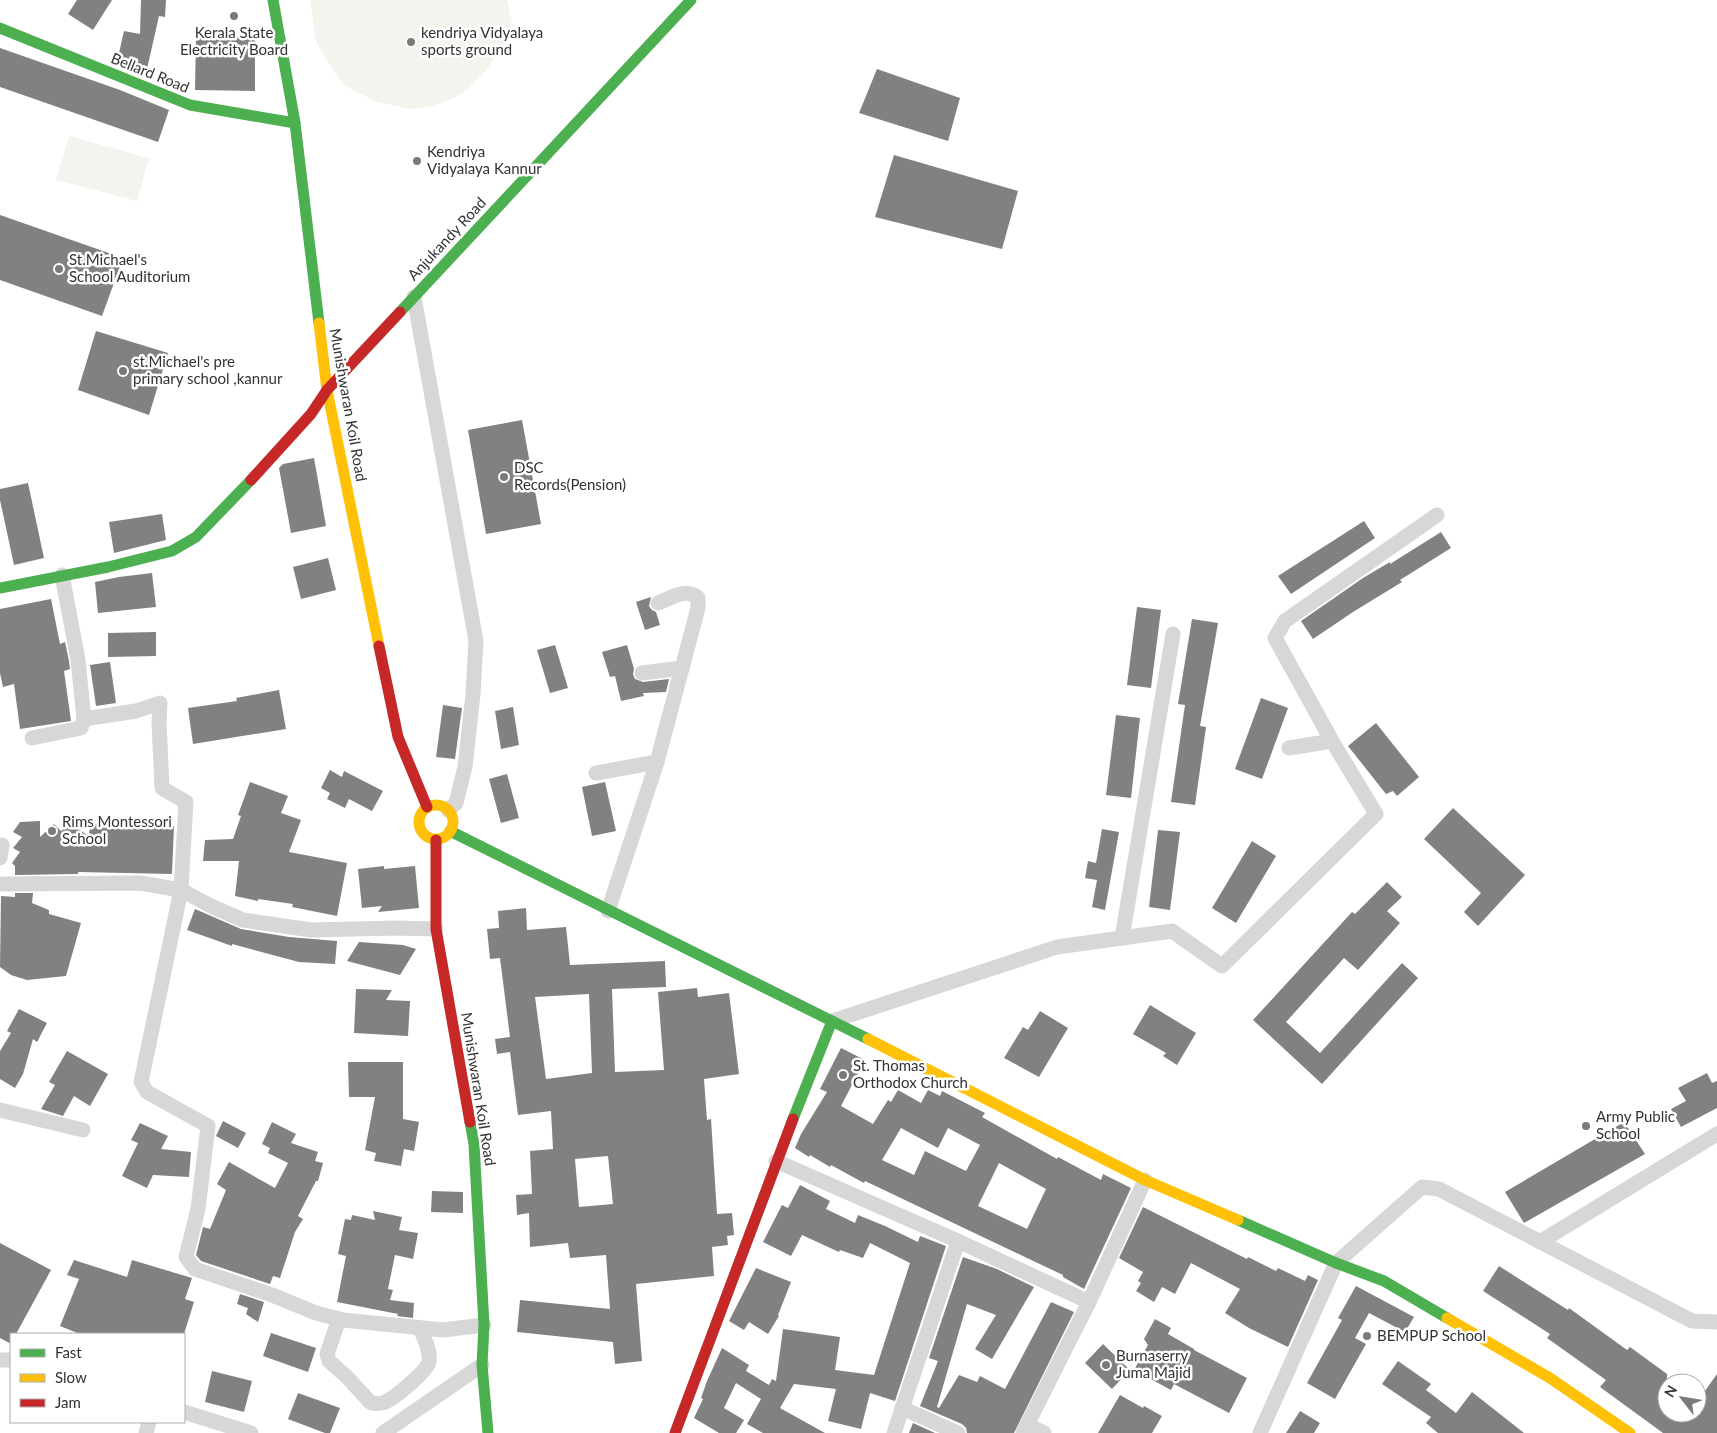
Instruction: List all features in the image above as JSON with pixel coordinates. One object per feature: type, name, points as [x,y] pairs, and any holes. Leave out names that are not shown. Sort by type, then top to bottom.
[{"type":"street","name":"Munishwaran Koil Road","points":[[273,0],[295,123],[327,390],[398,737],[427,807]]},
{"type":"street","name":"Anjukandy Road","points":[[0,588],[108,567],[162,554],[186,544],[196,536],[311,414],[327,390],[691,0]]},
{"type":"street","name":"Bellard Road","points":[[0,28],[190,105],[295,123]]},
{"type":"street","points":[[414,297],[476,642],[465,767],[456,803],[448,810]]},
{"type":"street","points":[[675,1433],[776,1161],[832,1021],[1057,947],[1172,931],[1222,966],[1376,814],[1332,741],[1275,638],[1285,621],[1437,515]]},
{"type":"street","points":[[32,738],[81,728],[84,719],[78,660],[62,575]]},
{"type":"street","points":[[608,911],[657,762],[698,608],[698,598],[693,594],[685,592],[658,603]]},
{"type":"street","points":[[1122,938],[1173,634]]},
{"type":"street","points":[[642,673],[682,668]]},
{"type":"street","points":[[84,719],[136,711],[160,703],[162,788],[186,802],[181,890],[141,1082],[147,1092],[208,1126],[198,1209],[186,1257],[195,1268],[272,1295],[316,1313],[340,1319],[443,1330],[484,1325]]},
{"type":"street","points":[[1290,748],[1332,741]]},
{"type":"street","points":[[596,773],[657,762]]},
{"type":"street","points":[[438,805],[448,810],[453,820],[450,831],[446,836],[436,840],[425,836],[419,827],[420,816],[427,807],[438,805]]},
{"type":"street","points":[[450,831],[832,1021],[1144,1180],[1336,1263],[1384,1281],[1550,1378],[1630,1433]]},
{"type":"street","name":"Munishwaran Koil Road","points":[[436,840],[436,929],[474,1144],[484,1325],[482,1365],[488,1433]]},
{"type":"street","points":[[0,884],[140,883],[181,890],[243,920],[311,930],[436,929]]},
{"type":"street","points":[[0,1110],[83,1130]]},
{"type":"street","points":[[1540,1242],[1717,1134]]},
{"type":"street","points":[[776,1161],[958,1241],[1089,1302]]},
{"type":"street","points":[[1044,1433],[1026,1429],[1089,1302],[1144,1180]]},
{"type":"street","points":[[1260,1433],[1336,1263],[1422,1186],[1439,1189],[1692,1321],[1717,1322]]},
{"type":"street","points":[[894,1433],[958,1241]]},
{"type":"street","points":[[340,1319],[327,1354],[329,1361],[371,1403],[383,1403],[400,1392],[426,1367],[429,1360],[428,1350],[420,1328]]},
{"type":"street","points":[[383,1433],[482,1365]]},
{"type":"street","points":[[902,1408],[958,1433]]},
{"type":"street","points":[[185,1412],[251,1433]]},
{"type":"shaded area","name":"kendriya Vidyalaya sports ground","points":[[310,0],[507,0],[512,22],[506,40],[485,72],[467,90],[450,100],[429,107],[411,109],[377,102],[346,86],[334,72],[316,42]]},
{"type":"shaded area","points":[[69,136],[149,158],[137,201],[56,180]]},
{"type":"building","points":[[77,0],[112,0],[93,30],[68,14]]},
{"type":"building","points":[[141,0],[166,0],[165,17],[159,16],[147,69],[117,62],[124,31],[140,34]]},
{"type":"building","points":[[196,37],[255,37],[255,91],[195,90]]},
{"type":"building","points":[[0,48],[120,90],[169,110],[158,142],[0,87]]},
{"type":"building","points":[[877,69],[960,98],[948,141],[859,113]]},
{"type":"building","points":[[894,155],[1018,191],[1002,249],[875,217]]},
{"type":"building","name":"St.Michael's School Auditorium","points":[[0,215],[123,258],[102,316],[0,280]]},
{"type":"building","name":"st.Michael's pre primary school ,kannur","points":[[96,331],[168,353],[149,415],[78,390]]},
{"type":"building","name":"DSC Records(Pension)","points":[[522,420],[541,524],[486,534],[468,430]]},
{"type":"building","points":[[314,458],[326,526],[291,533],[279,468],[283,464]]},
{"type":"building","points":[[28,483],[44,558],[14,565],[0,500],[0,489]]},
{"type":"building","points":[[162,514],[166,540],[114,553],[109,522]]},
{"type":"building","points":[[1364,521],[1375,538],[1291,594],[1278,576]]},
{"type":"building","points":[[1441,532],[1451,548],[1313,639],[1301,621],[1363,578],[1390,562],[1390,564]]},
{"type":"building","points":[[328,558],[336,590],[301,599],[293,567]]},
{"type":"building","points":[[152,573],[156,607],[98,613],[95,582]]},
{"type":"building","points":[[651,597],[649,606],[656,612],[660,625],[645,630],[636,602]]},
{"type":"building","points":[[51,599],[60,644],[65,642],[69,661],[70,669],[64,671],[71,721],[20,729],[14,684],[3,687],[0,673],[0,609]]},
{"type":"building","points":[[1137,607],[1161,610],[1151,688],[1127,685]]},
{"type":"building","points":[[1192,619],[1218,623],[1200,726],[1206,727],[1195,805],[1171,802],[1185,705],[1178,704]]},
{"type":"building","points":[[156,632],[156,656],[108,657],[108,633]]},
{"type":"building","points":[[555,645],[568,688],[550,693],[537,650]]},
{"type":"building","points":[[627,645],[635,679],[643,682],[669,679],[666,692],[643,693],[644,696],[621,701],[615,676],[610,677],[602,652]]},
{"type":"building","points":[[110,662],[116,703],[96,706],[90,665]]},
{"type":"building","points":[[279,690],[286,729],[193,744],[188,708],[237,701],[236,698]]},
{"type":"building","points":[[1261,698],[1288,708],[1262,779],[1235,769]]},
{"type":"building","points":[[443,705],[462,708],[455,759],[436,757]]},
{"type":"building","points":[[513,707],[519,745],[501,749],[495,711]]},
{"type":"building","points":[[1116,715],[1140,718],[1131,798],[1106,795]]},
{"type":"building","points":[[1376,723],[1419,777],[1397,796],[1393,791],[1386,794],[1348,746]]},
{"type":"building","points":[[330,770],[342,777],[344,771],[383,791],[372,811],[349,799],[345,808],[327,799],[330,793],[321,788]]},
{"type":"building","points":[[507,774],[519,818],[501,823],[489,779]]},
{"type":"building","points":[[250,782],[288,796],[281,813],[301,820],[289,852],[347,863],[337,916],[292,907],[293,904],[258,899],[258,901],[235,896],[239,861],[203,861],[205,840],[233,839],[241,816],[238,815]]},
{"type":"building","points":[[605,782],[616,831],[592,836],[582,787]]},
{"type":"building","points":[[1453,808],[1525,875],[1478,926],[1464,912],[1481,893],[1424,839]]},
{"type":"building","points":[[40,821],[40,837],[54,824],[61,831],[70,824],[89,836],[90,824],[174,826],[172,874],[78,872],[78,874],[15,875],[15,866],[12,863],[20,852],[13,848],[22,837],[13,832],[20,822]]},
{"type":"building","points":[[1102,829],[1119,832],[1105,910],[1092,907],[1097,880],[1085,878],[1088,861],[1096,863]]},
{"type":"building","points":[[1158,830],[1180,832],[1170,910],[1149,907]]},
{"type":"building","points":[[1252,841],[1276,856],[1236,923],[1212,908]]},
{"type":"building","points":[[384,866],[384,869],[415,866],[419,908],[378,912],[382,906],[362,908],[358,869]]},
{"type":"building","points":[[1387,882],[1402,897],[1387,911],[1400,923],[1358,970],[1344,958],[1286,1022],[1320,1053],[1402,963],[1418,978],[1322,1084],[1253,1020],[1352,912],[1355,914]]},
{"type":"building","points":[[15,893],[33,893],[32,903],[49,910],[49,914],[81,923],[66,976],[27,980],[11,975],[0,967],[1,896],[15,897]]},
{"type":"building","points":[[526,908],[527,930],[566,927],[570,965],[665,961],[666,987],[612,989],[615,1072],[664,1070],[658,992],[697,988],[698,997],[729,993],[739,1074],[704,1079],[707,1120],[711,1119],[717,1214],[732,1213],[734,1235],[727,1236],[728,1245],[712,1247],[714,1276],[636,1284],[642,1361],[615,1364],[613,1342],[517,1332],[520,1300],[610,1309],[606,1255],[570,1258],[568,1243],[530,1247],[529,1213],[517,1215],[516,1195],[532,1194],[530,1151],[553,1149],[551,1111],[518,1115],[510,1052],[497,1054],[495,1039],[510,1037],[500,958],[490,959],[487,929],[499,928],[498,911]],"holes":[[[589,994],[592,1073],[546,1079],[535,997]],[[608,1156],[613,1204],[579,1207],[575,1159]]]},
{"type":"building","points":[[195,909],[241,929],[289,937],[337,941],[335,964],[299,962],[232,944],[232,946],[187,930]]},
{"type":"building","points":[[359,942],[403,945],[416,949],[400,975],[347,961]]},
{"type":"building","points":[[356,989],[392,990],[386,1000],[410,1001],[408,1036],[354,1033]]},
{"type":"building","points":[[1150,1005],[1196,1033],[1177,1065],[1163,1056],[1166,1053],[1133,1034]]},
{"type":"building","points":[[19,1009],[47,1023],[37,1042],[33,1039],[23,1074],[15,1088],[0,1079],[0,1051],[11,1033],[7,1031]]},
{"type":"building","points":[[1040,1011],[1068,1028],[1039,1077],[1004,1058],[1023,1027],[1028,1030]]},
{"type":"building","points":[[841,1048],[865,1060],[841,1106],[873,1124],[888,1100],[891,1102],[898,1090],[921,1103],[928,1090],[940,1096],[942,1091],[985,1113],[982,1117],[1057,1159],[1058,1157],[1101,1180],[1103,1174],[1131,1188],[1084,1289],[1063,1277],[1063,1275],[865,1181],[864,1183],[831,1165],[830,1167],[795,1148],[801,1134],[827,1092],[820,1089]],"holes":[[[901,1128],[938,1148],[948,1128],[980,1145],[966,1171],[925,1151],[914,1175],[882,1160]],[[999,1163],[1046,1189],[1027,1229],[978,1206]]]},
{"type":"building","points":[[67,1051],[108,1074],[90,1106],[74,1096],[63,1116],[41,1109],[55,1085],[49,1082]]},
{"type":"building","points":[[348,1062],[403,1062],[403,1119],[419,1122],[414,1151],[404,1149],[401,1166],[374,1161],[376,1153],[365,1150],[375,1097],[349,1097]]},
{"type":"building","points":[[1707,1073],[1712,1083],[1717,1081],[1717,1108],[1681,1127],[1671,1109],[1686,1101],[1678,1088]]},
{"type":"building","points":[[223,1121],[246,1133],[238,1148],[216,1136]]},
{"type":"building","points":[[272,1122],[296,1134],[291,1143],[318,1152],[315,1161],[323,1163],[318,1181],[316,1181],[298,1216],[303,1219],[295,1232],[280,1278],[273,1276],[270,1284],[201,1261],[196,1255],[203,1227],[210,1229],[226,1190],[217,1184],[229,1162],[275,1188],[288,1163],[268,1153],[270,1148],[262,1144]]},
{"type":"building","points":[[1624,1122],[1645,1154],[1524,1223],[1505,1192]]},
{"type":"building","points":[[140,1123],[168,1136],[161,1149],[191,1152],[189,1177],[153,1175],[147,1188],[122,1176],[138,1143],[131,1140]]},
{"type":"building","points":[[800,1185],[830,1201],[826,1209],[855,1223],[858,1215],[918,1242],[920,1236],[946,1246],[895,1401],[870,1393],[861,1429],[828,1421],[836,1389],[794,1384],[780,1408],[825,1433],[763,1433],[747,1424],[761,1399],[736,1383],[724,1408],[744,1420],[736,1433],[719,1433],[694,1418],[703,1399],[701,1398],[707,1381],[722,1348],[749,1365],[746,1371],[769,1385],[772,1379],[776,1381],[783,1329],[840,1337],[835,1370],[874,1375],[910,1263],[870,1243],[863,1258],[840,1250],[839,1252],[802,1235],[791,1256],[763,1242],[782,1205],[788,1208]]},
{"type":"building","points":[[432,1191],[463,1192],[463,1213],[431,1212]]},
{"type":"building","points":[[1143,1207],[1247,1259],[1248,1257],[1276,1271],[1278,1268],[1305,1281],[1308,1275],[1318,1280],[1288,1347],[1249,1328],[1225,1313],[1240,1289],[1191,1263],[1175,1294],[1162,1287],[1154,1302],[1136,1291],[1141,1283],[1138,1281],[1143,1272],[1119,1258]]},
{"type":"building","points":[[373,1211],[402,1217],[399,1230],[418,1233],[413,1259],[395,1255],[388,1289],[393,1290],[390,1300],[414,1303],[413,1318],[337,1302],[346,1256],[338,1254],[345,1219],[351,1220],[352,1215],[375,1220]]},
{"type":"building","points":[[0,1243],[51,1270],[17,1333],[10,1333],[10,1343],[0,1338]]},
{"type":"building","points":[[963,1257],[997,1269],[1034,1287],[992,1359],[975,1349],[996,1315],[967,1304],[937,1407],[939,1408],[959,1375],[977,1382],[980,1376],[1005,1389],[1051,1302],[1074,1312],[1014,1433],[967,1433],[966,1428],[962,1424],[920,1406],[938,1361],[929,1358]]},
{"type":"building","points":[[74,1260],[127,1277],[132,1260],[192,1278],[185,1299],[194,1302],[184,1333],[78,1333],[60,1326],[79,1279],[67,1275]]},
{"type":"building","points":[[1499,1266],[1568,1310],[1569,1308],[1627,1350],[1630,1347],[1666,1373],[1657,1373],[1657,1423],[1707,1423],[1707,1388],[1717,1374],[1717,1433],[1663,1433],[1600,1387],[1606,1380],[1547,1338],[1550,1334],[1483,1291]]},
{"type":"building","points":[[756,1268],[791,1282],[779,1316],[768,1334],[749,1322],[744,1330],[729,1321]]},
{"type":"building","points":[[1356,1286],[1414,1317],[1405,1332],[1369,1313],[1355,1338],[1366,1344],[1335,1399],[1307,1383],[1342,1320],[1338,1318]]},
{"type":"building","points":[[240,1294],[264,1302],[258,1322],[246,1314],[248,1308],[237,1304]]},
{"type":"building","points":[[1155,1319],[1171,1328],[1168,1334],[1247,1378],[1229,1413],[1174,1384],[1171,1390],[1134,1370],[1148,1345],[1144,1339]]},
{"type":"building","points":[[271,1333],[316,1348],[308,1372],[263,1356]]},
{"type":"building","name":"Burnaserry Juma Majid","points":[[1103,1344],[1130,1370],[1112,1389],[1085,1363]]},
{"type":"building","points":[[1398,1361],[1431,1384],[1426,1390],[1456,1413],[1472,1392],[1524,1433],[1438,1433],[1426,1423],[1431,1417],[1382,1384]]},
{"type":"building","points":[[212,1371],[252,1381],[244,1412],[205,1402]]},
{"type":"building","points":[[298,1393],[340,1408],[330,1433],[325,1433],[288,1419]]},
{"type":"building","points":[[1120,1395],[1162,1416],[1152,1433],[1098,1433]]},
{"type":"building","points":[[1300,1411],[1320,1423],[1314,1433],[1286,1433]]},
{"type":"building","points":[[913,1423],[935,1433],[909,1433]]},
{"type":"traffic: fast","points":[[273,0],[295,123],[319,323]]},
{"type":"traffic: fast","points":[[400,312],[691,0]]},
{"type":"traffic: fast","points":[[0,28],[190,105],[295,123]]},
{"type":"traffic: fast","points":[[0,588],[108,567],[172,551],[196,537],[251,480]]},
{"type":"traffic: fast","points":[[450,831],[868,1039]]},
{"type":"traffic: fast","points":[[793,1119],[832,1021]]},
{"type":"traffic: fast","points":[[470,1122],[474,1144],[484,1325],[482,1365],[488,1433]]},
{"type":"traffic: fast","points":[[1238,1220],[1336,1263],[1384,1281],[1447,1318]]},
{"type":"traffic: slow","points":[[319,323],[327,390],[379,646]]},
{"type":"traffic: slow","points":[[436,805],[443,806],[448,810],[452,815],[453,822],[452,829],[448,834],[443,838],[436,839],[429,838],[424,834],[420,829],[419,822],[420,815],[424,810],[429,806],[436,805]]},
{"type":"traffic: slow","points":[[868,1039],[1145,1180],[1238,1220]]},
{"type":"traffic: slow","points":[[1447,1318],[1550,1378],[1630,1433]]},
{"type":"traffic: jam","points":[[251,480],[311,414],[327,390],[400,312]]},
{"type":"traffic: jam","points":[[379,646],[398,737],[427,807]]},
{"type":"traffic: jam","points":[[436,840],[436,929],[470,1122]]},
{"type":"traffic: jam","points":[[675,1433],[793,1119]]},
{"type":"place","name":"Kerala State Electricity Board","points":[[234,16]]},
{"type":"place","name":"kendriya Vidyalaya sports ground","points":[[411,42]]},
{"type":"place","name":"Kendriya Vidyalaya Kannur","points":[[417,161]]},
{"type":"place","name":"St.Michael's School Auditorium","points":[[59,269]]},
{"type":"place","name":"st.Michael's pre primary school ,kannur","points":[[123,371]]},
{"type":"place","name":"DSC Records(Pension)","points":[[504,477]]},
{"type":"place","name":"Rims Montessori School","points":[[52,831]]},
{"type":"place","name":"St. Thomas Orthodox Church","points":[[843,1075]]},
{"type":"place","name":"Army Public School","points":[[1586,1126]]},
{"type":"place","name":"BEMPUP School","points":[[1367,1336]]},
{"type":"place","name":"Burnaserry Juma Majid","points":[[1106,1365]]}]
